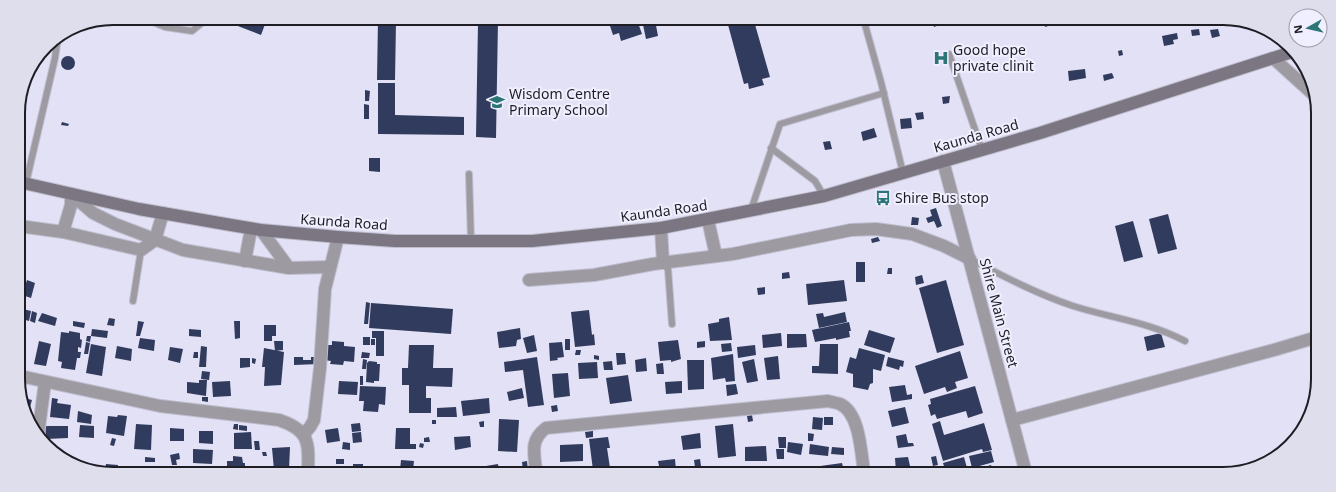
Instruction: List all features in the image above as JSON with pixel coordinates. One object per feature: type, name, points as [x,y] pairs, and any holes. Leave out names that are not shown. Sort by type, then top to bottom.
[{"type":"main road","name":"Kaunda Road","points":[[25,184],[163,214],[256,229],[395,241],[532,241],[661,228],[750,212],[824,196],[982,150],[1287,53]]},
{"type":"street","points":[[1273,58],[1307,89]]},
{"type":"street","name":"Shire Main Street","points":[[943,161],[1024,467]]},
{"type":"street","points":[[63,232],[71,205],[71,194]]},
{"type":"street","points":[[71,194],[93,213],[155,240],[183,250],[289,268],[330,268]]},
{"type":"street","points":[[25,227],[63,232],[141,250],[155,240],[163,214]]},
{"type":"street","points":[[708,220],[716,256]]},
{"type":"street","points":[[661,228],[663,263]]},
{"type":"street","points":[[245,261],[256,229]]},
{"type":"street","points":[[256,229],[289,268]]},
{"type":"street","points":[[529,280],[594,275],[663,263],[716,256],[828,234],[876,229],[912,234],[944,246],[970,259]]},
{"type":"street","points":[[304,434],[314,420],[320,368],[323,308],[330,268],[338,237]]},
{"type":"street","points":[[1012,420],[1311,339]]},
{"type":"street","points":[[25,377],[160,406],[280,420],[298,428],[304,434],[309,451],[308,467]]},
{"type":"street","points":[[39,427],[45,382]]},
{"type":"street","points":[[536,467],[535,442],[538,435],[546,428],[828,401],[841,404],[855,421],[863,467]]},
{"type":"lane","points":[[160,25],[192,31],[199,25]]},
{"type":"lane","points":[[865,25],[884,93],[903,173]]},
{"type":"lane","points":[[25,172],[55,58],[57,46]]},
{"type":"lane","points":[[949,54],[982,150]]},
{"type":"lane","points":[[750,212],[780,124],[884,93]]},
{"type":"lane","points":[[771,148],[815,181],[824,196]]},
{"type":"lane","points":[[469,174],[471,241]]},
{"type":"lane","points":[[133,301],[141,250]]},
{"type":"lane","points":[[970,259],[1027,287],[1073,306],[1165,330],[1185,341]]},
{"type":"lane","points":[[663,263],[668,269],[672,324]]},
{"type":"building","points":[[235,25],[265,25],[261,35]]},
{"type":"building","points":[[378,25],[396,25],[395,80],[377,80]]},
{"type":"building","points":[[478,25],[498,25],[496,138],[476,137]]},
{"type":"building","points":[[610,25],[639,25],[642,34],[621,41],[619,33],[613,35]]},
{"type":"building","points":[[643,25],[656,25],[658,36],[646,39]]},
{"type":"building","points":[[728,25],[755,25],[770,77],[762,79],[764,85],[749,89],[748,83],[744,84]]},
{"type":"building","points":[[1199,29],[1200,35],[1192,36],[1191,30]]},
{"type":"building","points":[[1218,29],[1220,36],[1212,38],[1210,30]]},
{"type":"building","points":[[1177,33],[1178,39],[1173,40],[1174,44],[1164,46],[1162,36]]},
{"type":"building","points":[[1122,50],[1123,55],[1119,56],[1118,51]]},
{"type":"building","points":[[68,56],[73,58],[75,63],[73,68],[68,70],[63,68],[61,63],[63,58]]},
{"type":"building","points":[[1085,69],[1086,78],[1069,81],[1068,71]]},
{"type":"building","points":[[1112,73],[1114,78],[1104,81],[1103,75]]},
{"type":"building","points":[[378,83],[395,83],[395,115],[464,117],[464,135],[378,134]]},
{"type":"building","points":[[365,90],[370,91],[369,101],[365,101]]},
{"type":"building","points":[[950,96],[949,103],[943,104],[942,97]]},
{"type":"building","points":[[364,104],[369,105],[369,119],[364,119]]},
{"type":"building","points":[[923,112],[924,119],[917,120],[915,113]]},
{"type":"building","points":[[911,118],[912,128],[901,129],[900,119]]},
{"type":"building","points":[[62,122],[69,124],[68,126],[61,125]]},
{"type":"building","points":[[874,128],[877,137],[863,141],[861,132]]},
{"type":"building","points":[[830,141],[832,149],[825,150],[823,142]]},
{"type":"building","points":[[369,158],[380,158],[380,172],[369,171]]},
{"type":"building","points":[[936,208],[942,226],[937,228],[934,221],[928,223],[926,218],[932,216],[930,210]]},
{"type":"building","points":[[1168,214],[1177,249],[1158,254],[1149,219]]},
{"type":"building","points":[[912,217],[919,218],[918,225],[911,225]]},
{"type":"building","points":[[1133,221],[1143,257],[1124,262],[1115,226]]},
{"type":"building","points":[[878,237],[880,241],[872,243],[871,239]]},
{"type":"building","points":[[856,262],[865,262],[865,282],[856,282]]},
{"type":"building","points":[[888,268],[892,268],[892,274],[887,274]]},
{"type":"building","points":[[789,272],[790,278],[782,279],[782,273]]},
{"type":"building","points":[[922,275],[924,283],[916,285],[915,277]]},
{"type":"building","points":[[27,280],[35,283],[31,298],[25,296],[25,286]]},
{"type":"building","points":[[844,280],[847,301],[808,305],[806,284]]},
{"type":"building","points":[[946,280],[964,345],[937,353],[919,288]]},
{"type":"building","points":[[765,287],[765,294],[758,295],[757,288]]},
{"type":"building","points":[[366,302],[370,303],[368,324],[364,324]]},
{"type":"building","points":[[371,303],[453,309],[451,334],[369,328]]},
{"type":"building","points":[[25,310],[31,311],[29,321],[25,320]]},
{"type":"building","points":[[589,310],[592,335],[594,334],[595,345],[575,347],[571,312]]},
{"type":"building","points":[[32,311],[37,313],[35,323],[30,321]]},
{"type":"building","points":[[845,312],[847,322],[819,328],[816,314],[823,313],[824,317]]},
{"type":"building","points":[[42,313],[57,318],[55,326],[38,321]]},
{"type":"building","points":[[729,317],[732,340],[710,341],[708,324],[719,322],[719,319]]},
{"type":"building","points":[[109,318],[115,319],[114,326],[107,325]]},
{"type":"building","points":[[73,321],[85,323],[84,328],[73,326]]},
{"type":"building","points":[[138,321],[144,322],[140,336],[136,336]]},
{"type":"building","points":[[234,321],[240,321],[240,338],[235,339]]},
{"type":"building","points":[[849,322],[851,331],[849,331],[850,337],[815,342],[812,330]]},
{"type":"building","points":[[264,325],[276,325],[276,336],[272,336],[272,341],[264,341]]},
{"type":"building","points":[[520,328],[521,339],[517,340],[516,346],[499,348],[497,332]]},
{"type":"building","points":[[92,329],[108,331],[107,338],[91,336]]},
{"type":"building","points":[[189,329],[201,330],[201,337],[189,336]]},
{"type":"building","points":[[869,330],[895,338],[890,353],[864,345]]},
{"type":"building","points":[[69,331],[80,333],[80,339],[82,340],[81,348],[78,347],[78,352],[81,352],[80,358],[77,358],[75,370],[61,368],[62,362],[58,361],[61,332],[69,333]]},
{"type":"building","points":[[372,331],[384,331],[384,356],[376,356],[376,338],[372,338]]},
{"type":"building","points":[[781,333],[782,346],[763,348],[762,335]]},
{"type":"building","points":[[1161,333],[1165,347],[1147,351],[1144,337]]},
{"type":"building","points":[[787,334],[806,334],[807,347],[787,348]]},
{"type":"building","points":[[534,335],[537,351],[527,353],[523,338]]},
{"type":"building","points":[[87,336],[91,336],[90,342],[86,341]]},
{"type":"building","points":[[363,337],[370,337],[370,345],[363,345]]},
{"type":"building","points":[[140,338],[155,340],[154,351],[138,348]]},
{"type":"building","points":[[371,339],[375,339],[375,345],[371,345]]},
{"type":"building","points":[[565,339],[570,339],[570,350],[565,350]]},
{"type":"building","points":[[678,340],[681,359],[671,362],[671,360],[660,361],[658,342]]},
{"type":"building","points":[[39,341],[51,344],[46,366],[34,364]]},
{"type":"building","points":[[274,341],[283,341],[283,350],[275,351]]},
{"type":"building","points":[[332,341],[344,342],[344,346],[355,347],[354,362],[344,361],[343,365],[330,364],[331,361],[324,360],[325,345],[332,345]]},
{"type":"building","points":[[705,341],[705,347],[697,348],[697,342]]},
{"type":"building","points":[[86,342],[90,343],[88,354],[84,354]]},
{"type":"building","points":[[562,342],[564,357],[557,358],[558,360],[550,361],[549,343]]},
{"type":"building","points":[[731,343],[732,351],[722,352],[721,344]]},
{"type":"building","points":[[91,344],[106,347],[102,376],[86,373]]},
{"type":"building","points":[[820,344],[838,344],[838,374],[812,373],[812,366],[819,366]]},
{"type":"building","points":[[409,345],[434,345],[433,368],[453,368],[452,387],[426,386],[426,398],[431,398],[431,413],[409,413],[409,385],[402,385],[402,368],[408,368]]},
{"type":"building","points":[[755,345],[756,355],[738,358],[737,347]]},
{"type":"building","points":[[117,346],[132,349],[131,361],[115,358]]},
{"type":"building","points":[[201,346],[207,347],[206,367],[199,367]]},
{"type":"building","points":[[170,347],[183,349],[180,363],[168,360]]},
{"type":"building","points":[[264,348],[284,352],[281,385],[264,386],[265,367],[262,367]]},
{"type":"building","points":[[859,348],[885,355],[881,371],[873,369],[873,383],[870,384],[868,390],[853,387],[853,374],[846,372],[850,357],[856,359]]},
{"type":"building","points":[[576,350],[581,350],[580,355],[575,355]]},
{"type":"building","points":[[960,351],[968,378],[955,382],[957,388],[947,392],[945,387],[924,394],[915,366]]},
{"type":"building","points":[[194,352],[198,352],[198,358],[193,358]]},
{"type":"building","points":[[362,352],[370,353],[369,358],[361,358]]},
{"type":"building","points":[[616,353],[625,353],[626,364],[617,365]]},
{"type":"building","points":[[733,354],[735,381],[726,382],[725,378],[713,380],[711,358]]},
{"type":"building","points":[[594,355],[599,356],[599,360],[594,359]]},
{"type":"building","points":[[778,356],[780,379],[767,380],[764,358]]},
{"type":"building","points":[[294,357],[303,357],[303,360],[311,360],[311,357],[319,357],[319,364],[294,365]]},
{"type":"building","points":[[537,357],[544,405],[528,407],[523,370],[505,372],[504,362]]},
{"type":"building","points":[[888,357],[904,361],[903,367],[900,366],[899,370],[886,366]]},
{"type":"building","points":[[240,358],[250,358],[250,367],[240,368]]},
{"type":"building","points":[[252,358],[256,359],[255,364],[252,363]]},
{"type":"building","points":[[646,358],[647,371],[636,372],[635,360]]},
{"type":"building","points":[[363,359],[367,360],[366,369],[362,369]]},
{"type":"building","points":[[754,359],[758,381],[747,383],[742,362]]},
{"type":"building","points":[[687,360],[704,360],[704,389],[688,390]]},
{"type":"building","points":[[369,361],[380,364],[379,381],[374,381],[374,383],[366,382],[367,363]]},
{"type":"building","points":[[612,361],[613,370],[604,370],[603,362]]},
{"type":"building","points":[[597,362],[598,378],[579,379],[578,363]]},
{"type":"building","points":[[663,363],[664,374],[657,374],[656,364]]},
{"type":"building","points":[[202,371],[210,372],[209,380],[201,379]]},
{"type":"building","points":[[568,373],[570,396],[554,398],[552,374]]},
{"type":"building","points":[[628,375],[632,401],[610,404],[606,378]]},
{"type":"building","points":[[360,376],[363,376],[363,385],[360,385]]},
{"type":"building","points":[[199,380],[207,380],[206,396],[187,393],[187,382],[199,383]]},
{"type":"building","points":[[230,381],[231,396],[213,397],[212,382]]},
{"type":"building","points":[[339,381],[358,382],[357,395],[338,394]]},
{"type":"building","points":[[682,381],[682,393],[666,394],[665,382]]},
{"type":"building","points":[[736,384],[738,394],[727,396],[726,385]]},
{"type":"building","points":[[905,385],[907,395],[912,394],[912,399],[892,402],[889,387]]},
{"type":"building","points":[[360,386],[386,387],[385,405],[379,404],[378,412],[363,411],[364,401],[359,401]]},
{"type":"building","points":[[975,386],[983,413],[968,418],[966,411],[937,419],[935,414],[931,416],[928,405],[931,404],[930,399]]},
{"type":"building","points":[[522,388],[524,398],[509,401],[507,392]]},
{"type":"building","points":[[202,397],[208,397],[208,402],[202,401]]},
{"type":"building","points":[[52,398],[58,399],[57,403],[71,405],[69,419],[50,417]]},
{"type":"building","points":[[489,398],[490,413],[463,416],[461,401]]},
{"type":"building","points":[[28,399],[32,400],[30,407]]},
{"type":"building","points":[[557,405],[558,411],[552,412],[551,406]]},
{"type":"building","points":[[456,407],[457,417],[437,417],[437,408]]},
{"type":"building","points":[[905,407],[909,423],[892,427],[888,411]]},
{"type":"building","points":[[78,411],[92,415],[91,424],[77,422]]},
{"type":"building","points":[[118,415],[127,416],[124,436],[106,433],[108,416],[117,417]]},
{"type":"building","points":[[752,415],[753,421],[748,422],[747,416]]},
{"type":"building","points":[[813,417],[823,418],[822,430],[812,429]]},
{"type":"building","points":[[824,417],[833,417],[833,425],[824,425]]},
{"type":"building","points":[[499,419],[519,420],[517,452],[498,451]]},
{"type":"building","points":[[432,420],[436,420],[436,424],[432,424]]},
{"type":"building","points":[[484,421],[484,427],[480,427],[479,422]]},
{"type":"building","points":[[940,421],[944,435],[984,423],[992,450],[983,452],[982,449],[943,461],[932,424]]},
{"type":"building","points":[[360,423],[361,431],[352,432],[351,424]]},
{"type":"building","points":[[136,424],[152,425],[151,450],[134,449]]},
{"type":"building","points":[[234,424],[238,424],[238,430],[233,429]]},
{"type":"building","points":[[733,424],[736,456],[718,458],[715,426]]},
{"type":"building","points":[[80,425],[94,426],[94,438],[79,437]]},
{"type":"building","points":[[239,425],[247,426],[247,431],[239,430]]},
{"type":"building","points":[[45,426],[68,426],[68,438],[49,439],[46,435]]},
{"type":"building","points":[[170,428],[184,429],[184,441],[170,441]]},
{"type":"building","points":[[338,428],[340,441],[327,443],[325,430]]},
{"type":"building","points":[[396,428],[410,428],[410,444],[416,444],[416,449],[395,449]]},
{"type":"building","points":[[199,431],[213,431],[213,444],[199,443]]},
{"type":"building","points":[[593,431],[593,437],[586,438],[585,432]]},
{"type":"building","points":[[251,432],[252,449],[234,449],[234,433]]},
{"type":"building","points":[[361,432],[362,442],[353,443],[352,433]]},
{"type":"building","points":[[700,433],[701,448],[683,450],[681,436]]},
{"type":"building","points":[[808,433],[814,434],[813,441],[808,441]]},
{"type":"building","points":[[906,434],[908,443],[913,443],[914,446],[898,448],[896,436]]},
{"type":"building","points":[[470,436],[471,447],[455,450],[454,437]]},
{"type":"building","points":[[429,437],[430,442],[424,442],[424,438]]},
{"type":"building","points":[[608,437],[610,448],[607,448],[610,467],[593,467],[589,439]]},
{"type":"building","points":[[778,437],[786,437],[786,448],[779,448]]},
{"type":"building","points":[[112,438],[116,439],[114,446],[110,445]]},
{"type":"building","points":[[254,441],[259,441],[260,450],[255,450]]},
{"type":"building","points":[[343,442],[350,443],[350,450],[342,449]]},
{"type":"building","points":[[788,442],[803,444],[801,455],[787,452]]},
{"type":"building","points":[[420,443],[424,444],[423,448],[419,447]]},
{"type":"building","points":[[583,444],[583,461],[560,462],[560,445]]},
{"type":"building","points":[[810,444],[829,447],[828,456],[809,454]]},
{"type":"building","points":[[766,446],[767,461],[745,461],[745,447]]},
{"type":"building","points":[[290,447],[289,467],[274,467],[272,448]]},
{"type":"building","points":[[832,447],[844,448],[844,455],[831,454]]},
{"type":"building","points":[[193,449],[213,450],[212,464],[193,463]]},
{"type":"building","points":[[776,449],[784,449],[784,459],[777,459]]},
{"type":"building","points":[[991,451],[994,462],[972,467],[969,456]]},
{"type":"building","points":[[262,452],[266,452],[267,456],[263,456]]},
{"type":"building","points":[[179,453],[180,459],[176,460],[177,465],[172,465],[170,455]]},
{"type":"building","points":[[233,456],[242,457],[245,467],[227,467],[227,461],[233,461]]},
{"type":"building","points":[[936,456],[938,465],[933,466],[931,457]]},
{"type":"building","points":[[145,457],[155,458],[155,462],[145,462]]},
{"type":"building","points":[[908,457],[910,466],[916,467],[896,467],[895,458]]},
{"type":"building","points":[[964,457],[967,467],[944,467],[943,463]]},
{"type":"building","points":[[336,459],[344,459],[344,464],[336,464]]},
{"type":"building","points":[[675,459],[676,467],[659,467],[658,461]]},
{"type":"building","points":[[700,459],[701,466],[695,467],[694,460]]},
{"type":"building","points":[[401,460],[414,461],[413,467],[400,467]]},
{"type":"building","points":[[527,461],[528,467],[523,467],[522,462]]},
{"type":"building","points":[[842,463],[843,467],[813,467]]},
{"type":"building","points":[[106,464],[118,465],[118,467],[105,467]]},
{"type":"building","points":[[353,464],[363,464],[363,467],[353,467]]},
{"type":"building","points":[[498,464],[498,467],[486,467]]},
{"type":"place","name":"Good hope private clinit","points":[[941,58]]},
{"type":"place","name":"Wisdom Centre Primary School","points":[[497,102]]},
{"type":"place","name":"Shire Bus stop","points":[[883,198]]}]
